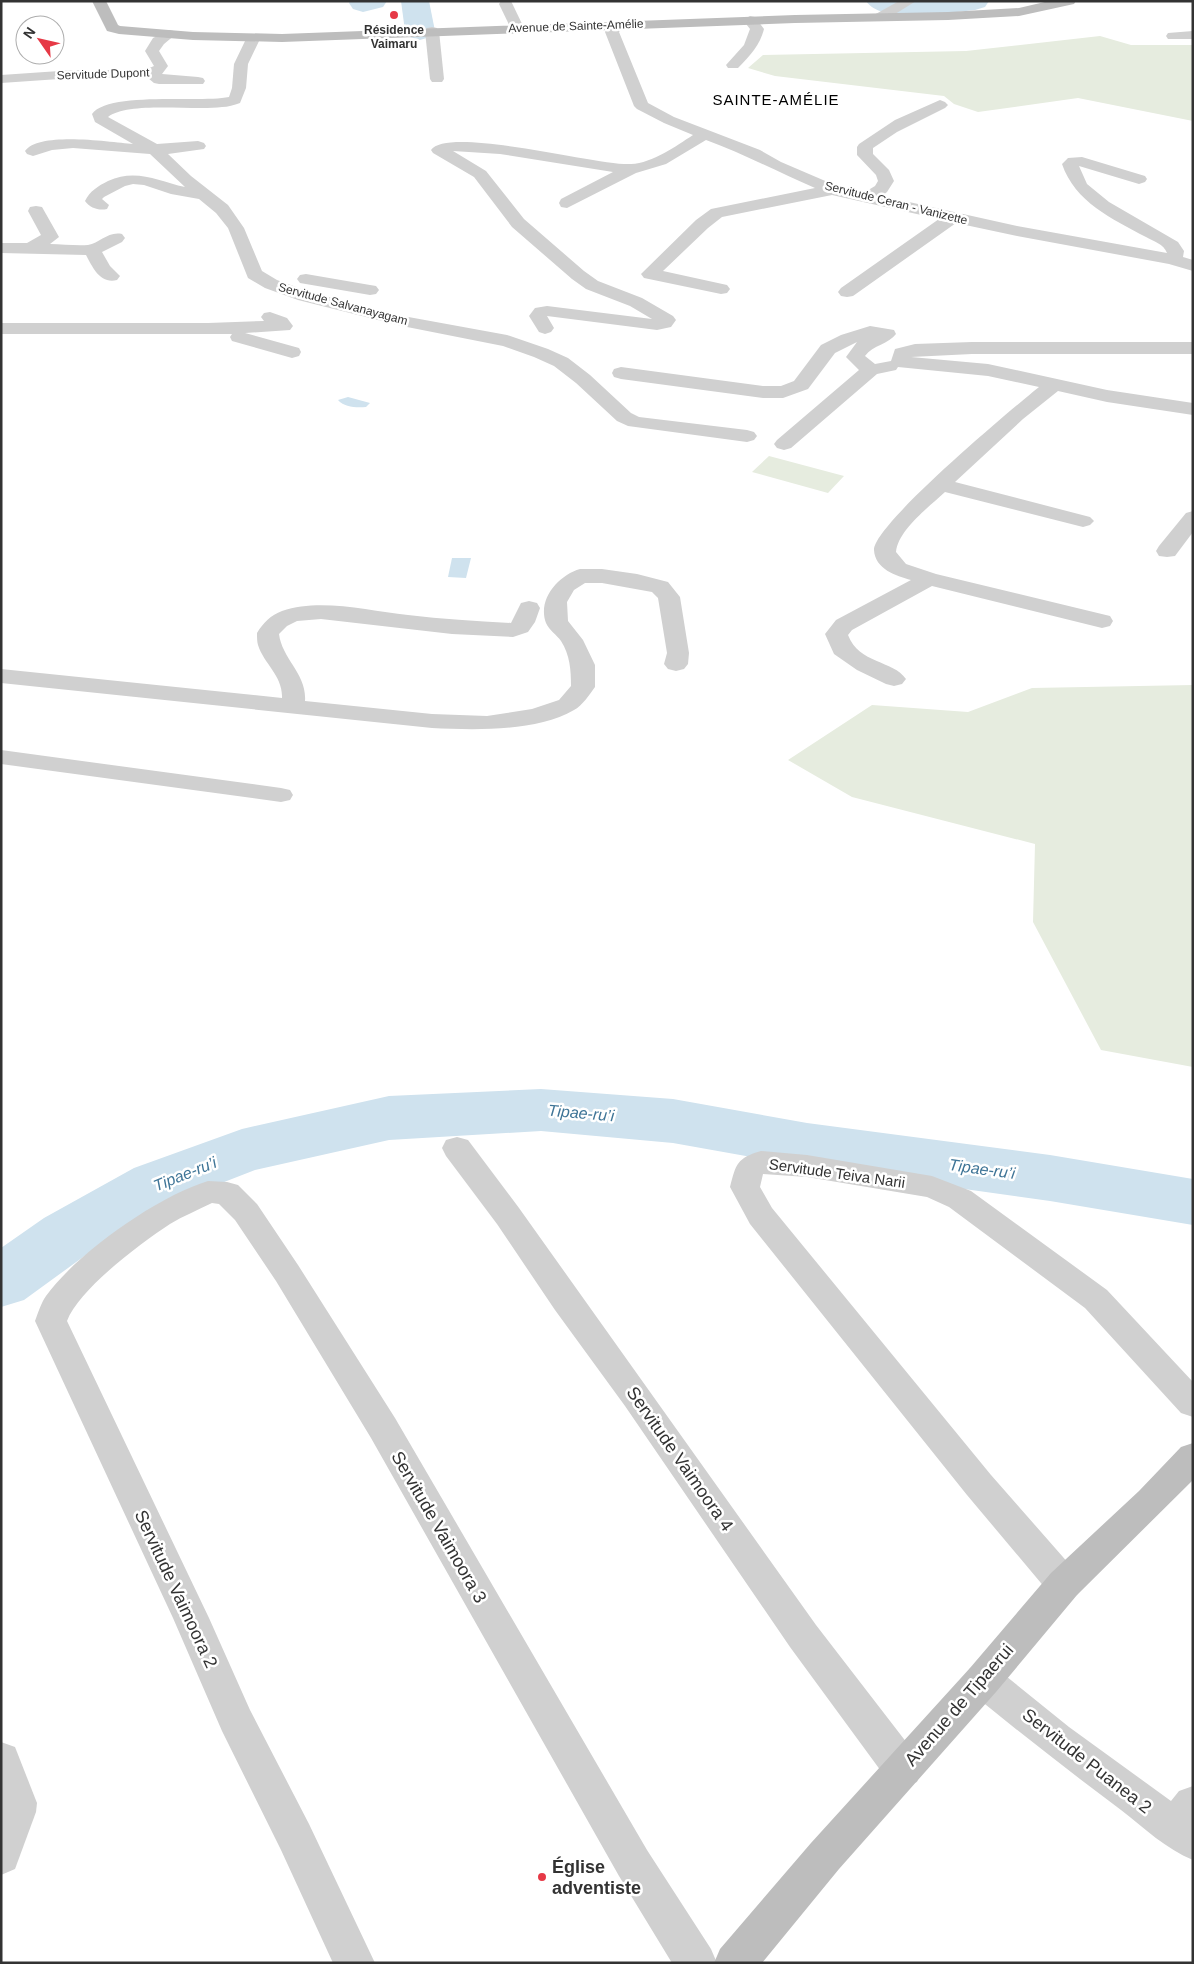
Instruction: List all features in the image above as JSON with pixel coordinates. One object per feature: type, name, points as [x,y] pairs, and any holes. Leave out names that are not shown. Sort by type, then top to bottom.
[{"type":"street","name":"Avenue de Sainte-Amélie","points":[[100,1],[112,28],[131,32],[253,39],[617,24],[879,18],[1019,12],[1069,1]]},
{"type":"street","points":[[506,4],[517,28]]},
{"type":"street","points":[[879,18],[902,5]]},
{"type":"street","points":[[733,65],[751,47],[755,39],[757,30],[750,20]]},
{"type":"street","name":"Servitude Ceran - Vanizette","points":[[617,24],[612,32],[642,106],[670,120],[754,153],[775,165],[832,190],[953,218],[1173,259],[1193,266]]},
{"type":"street","points":[[432,31],[437,79]]},
{"type":"street","name":"Servitude Dupont","points":[[1,79],[157,71],[161,66],[152,51],[158,41],[169,34]]},
{"type":"street","points":[[1173,36],[1193,35]]},
{"type":"street","name":"Servitude Salvanayagam","points":[[253,39],[241,64],[237,95],[230,102],[122,106],[100,114],[100,118],[154,149],[229,217],[236,228],[254,274],[282,289],[402,321],[507,341],[541,353],[561,362],[584,379],[624,417],[635,422],[747,436]]},
{"type":"street","points":[[152,72],[159,80],[198,81]]},
{"type":"street","points":[[868,198],[881,189],[886,181],[883,172],[865,155],[865,147],[878,136],[940,105]]},
{"type":"street","points":[[546,328],[539,321],[538,316],[541,312],[547,311],[657,325],[665,324],[667,320],[636,302],[592,285],[578,275],[518,223],[480,174],[439,150],[453,146],[478,147],[566,161],[639,168],[684,147],[705,134]]},
{"type":"street","points":[[33,152],[38,149],[61,145],[84,144],[154,149],[179,149],[198,146]]},
{"type":"street","points":[[1139,179],[1082,162],[1074,161],[1070,164],[1077,183],[1098,202],[1124,219],[1166,241],[1174,248],[1176,255],[1173,259]]},
{"type":"street","points":[[568,203],[631,168]]},
{"type":"street","points":[[101,205],[93,201],[96,194],[125,179],[150,180],[178,192],[204,194]]},
{"type":"street","points":[[721,288],[650,274],[702,224],[717,213],[832,190]]},
{"type":"street","points":[[31,248],[50,237],[36,211]]},
{"type":"street","points":[[847,292],[953,218]]},
{"type":"street","points":[[1,248],[92,250],[116,238]]},
{"type":"street","points":[[92,250],[104,270],[111,276]]},
{"type":"street","points":[[248,260],[278,272],[370,290]]},
{"type":"street","points":[[1,328],[203,329],[278,328],[284,326],[281,322],[270,317]]},
{"type":"street","points":[[203,329],[250,339],[292,352]]},
{"type":"street","points":[[621,373],[762,392],[784,392],[801,385],[828,349],[848,339],[870,332],[928,336],[1004,334]]},
{"type":"street","points":[[871,370],[855,357],[862,347],[886,334]]},
{"type":"street","points":[[900,362],[902,353],[930,349],[1007,347],[1193,348]]},
{"type":"street","points":[[784,444],[871,370],[900,362],[988,370],[1107,396],[1193,409]]},
{"type":"street","points":[[1055,384],[1016,415],[909,514],[886,542],[885,552],[889,560],[898,569],[930,579],[1102,621]]},
{"type":"street","points":[[941,485],[1083,521]]},
{"type":"street","points":[[1167,551],[1193,517]]},
{"type":"street","points":[[1,676],[293,706],[360,715],[487,724],[536,716],[568,705],[583,687],[583,665],[572,640],[557,622],[556,602],[565,586],[580,576],[602,576],[637,581],[660,587],[669,597],[678,653],[676,664]]},
{"type":"street","points":[[894,679],[864,664],[842,649],[836,634],[844,625],[930,579]]},
{"type":"street","points":[[293,706],[294,690],[287,673],[269,646],[268,633],[281,618],[321,612],[452,627],[513,630],[521,626],[528,608]]},
{"type":"street","points":[[1,757],[280,795]]},
{"type":"street","name":"Servitude Vaimoora 4","points":[[457,1148],[508,1216],[803,1636],[903,1769]]},
{"type":"street","name":"Servitude Teiva Narii","points":[[1064,1584],[979,1485],[761,1216],[745,1187],[750,1168],[761,1162],[807,1166],[932,1187],[960,1199],[1096,1298],[1193,1404]]},
{"type":"street","name":"Servitude Vaimoora 3","points":[[130,1238],[160,1216],[208,1192],[228,1193],[246,1212],[287,1273],[383,1428],[633,1863],[696,1963]]},
{"type":"street","name":"Servitude Vaimoora 2","points":[[130,1238],[91,1267],[57,1305],[50,1321],[191,1618],[235,1719],[295,1837],[354,1963]]},
{"type":"street","name":"Avenue de Tipaerui","points":[[735,1963],[825,1856],[983,1680],[1064,1584],[1193,1457]]},
{"type":"street","name":"Servitude Puanea 2","points":[[983,1680],[1056,1739],[1185,1823]]},
{"type":"street","points":[[1,1759],[17,1803],[16,1812],[1,1856]]},
{"type":"shaded area","points":[[1100,36],[1131,45],[1193,45],[1193,121],[1078,98],[978,112],[954,104],[944,96],[775,76],[748,68],[763,55],[966,51]]},
{"type":"shaded area","points":[[769,456],[844,476],[828,493],[752,472]]},
{"type":"shaded area","points":[[1193,685],[1193,1067],[1101,1050],[1033,922],[1035,844],[852,797],[788,760],[872,705],[968,712],[1032,688]]},
{"type":"water","points":[[348,397],[370,403],[366,407],[354,407],[347,406],[338,400]]},
{"type":"water","points":[[452,558],[471,558],[466,578],[448,577]]},
{"type":"waterway","points":[[363,3],[373,1]]},
{"type":"waterway","points":[[415,1],[420,31]]},
{"type":"waterway","points":[[880,1],[904,8],[975,1]]},
{"type":"waterway","name":"Tipae-ru’i","points":[[1,1282],[67,1235],[156,1184],[242,1151],[389,1118],[541,1110],[673,1121],[807,1145],[1050,1178],[1193,1202]]},
{"type":"place","name":"Résidence Vaimaru","points":[[394,15]]},
{"type":"place","name":"Église adventiste","points":[[542,1877]]},
{"type":"district","name":"SAINTE-AMÉLIE","points":[[776,99]]}]
